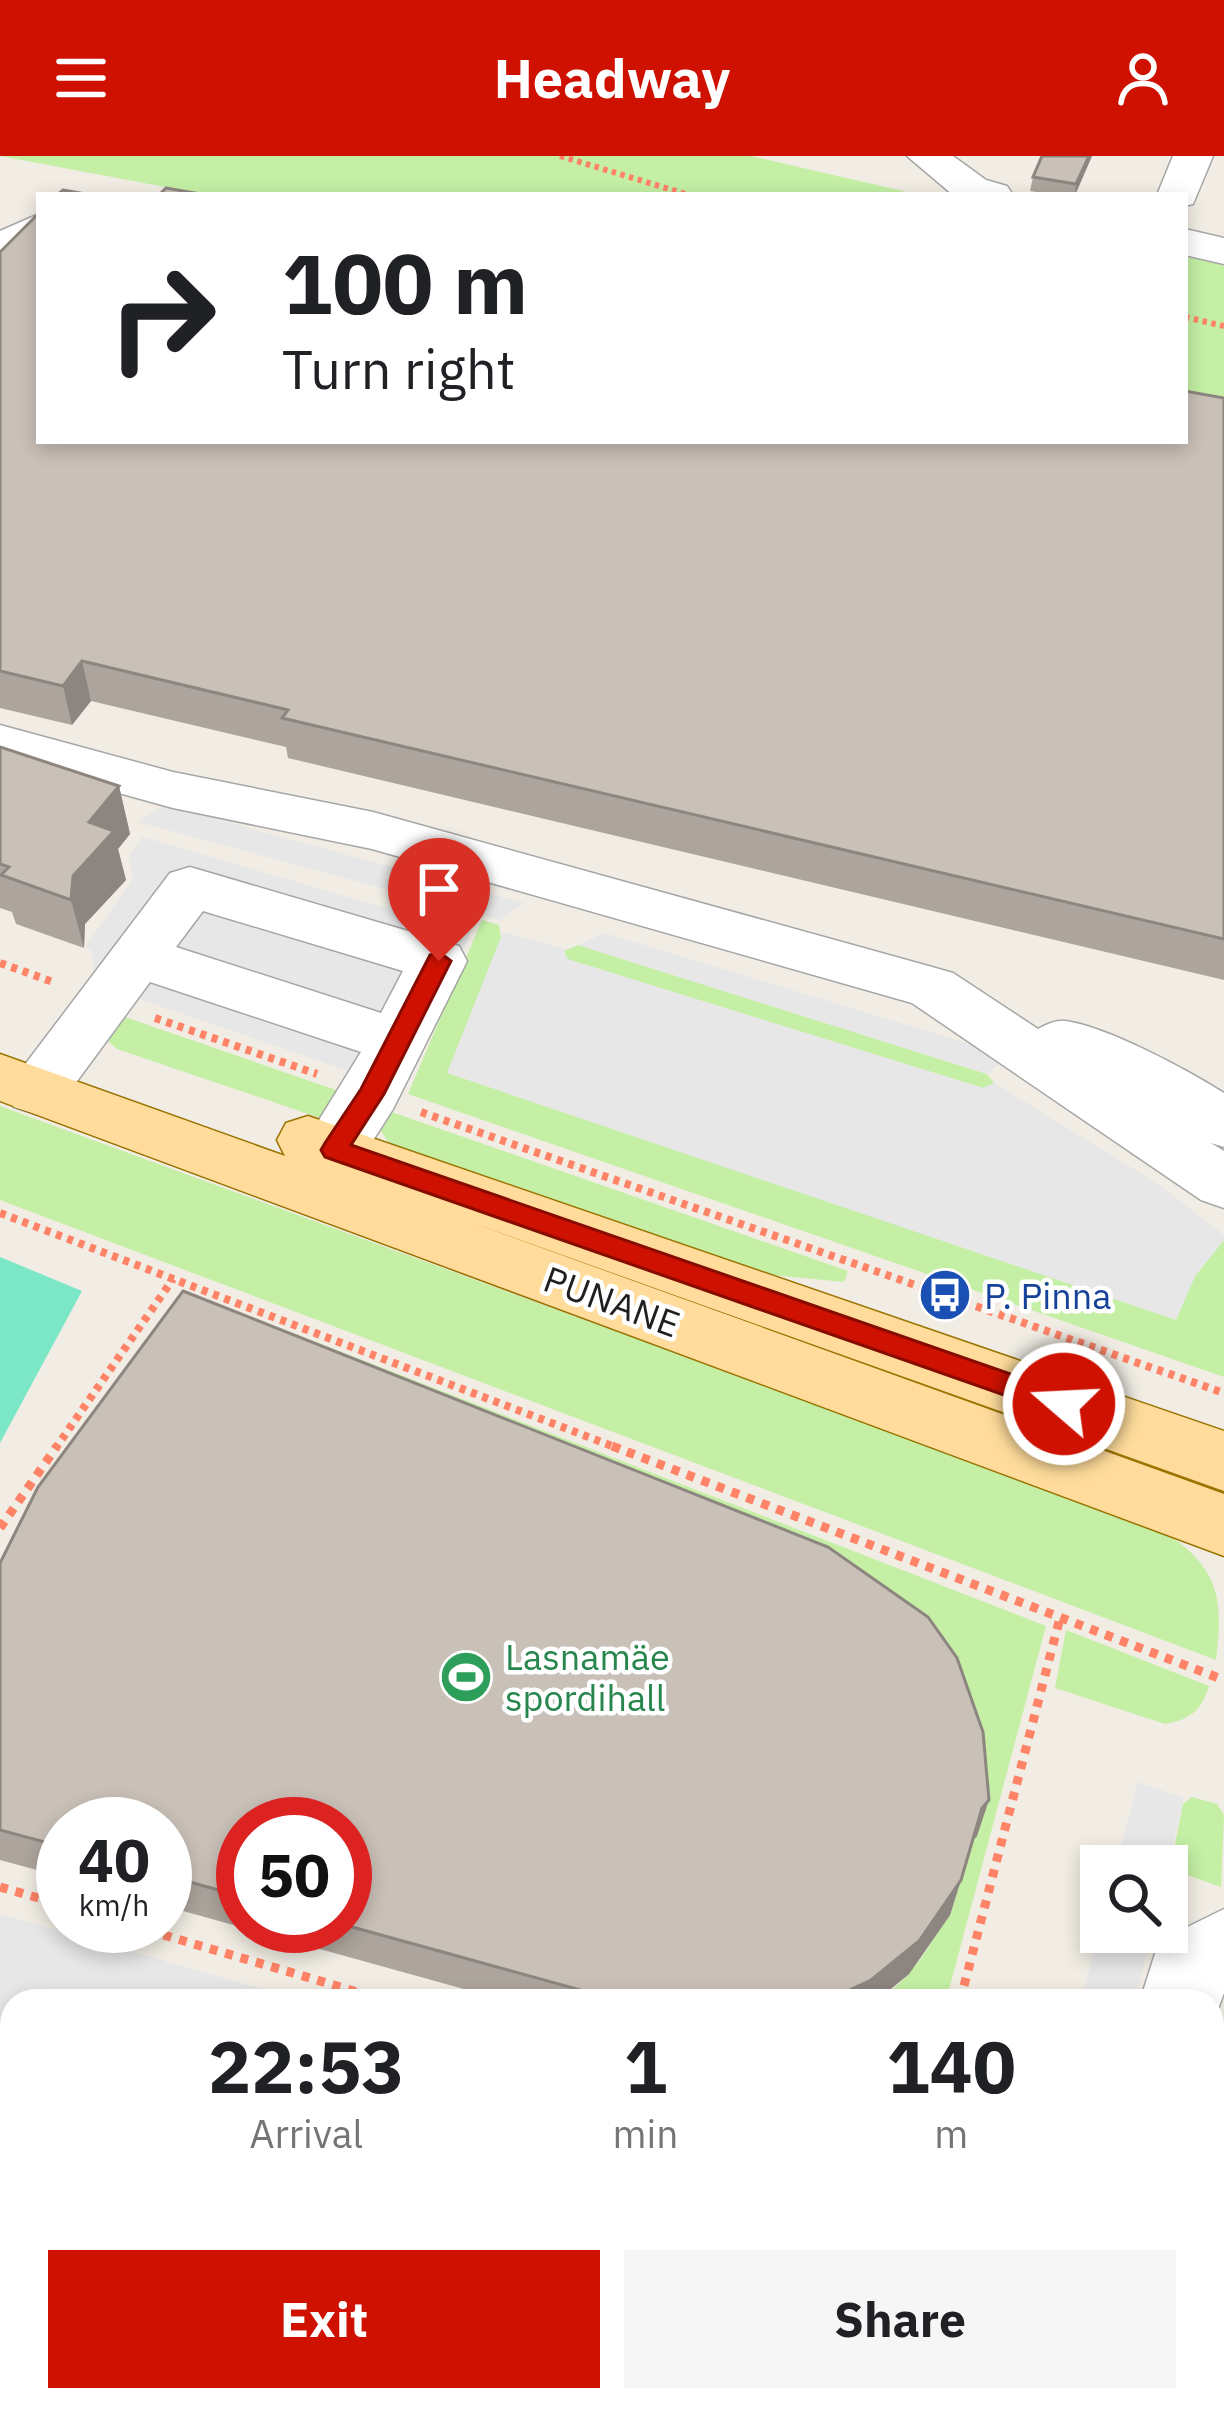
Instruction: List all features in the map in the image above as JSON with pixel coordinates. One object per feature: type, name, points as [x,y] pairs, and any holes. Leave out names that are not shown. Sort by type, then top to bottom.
[{"type":"main road","name":"PUNANE","points":[[0,1030],[34,1074],[1224,1460]]},
{"type":"main road","name":"PUNANE","points":[[322,1169],[1224,1526]]},
{"type":"lane","points":[[927,156],[982,192]]},
{"type":"lane","points":[[1179,192],[1193,156]]},
{"type":"lane","points":[[0,248],[36,229]]},
{"type":"lane","points":[[1188,243],[1224,251]]},
{"type":"lane","points":[[0,742],[173,790],[373,831],[932,988],[1165,1086],[1224,1123]]},
{"type":"lane","points":[[34,1074],[123,979],[190,887],[439,961],[371,1094],[322,1169]]},
{"type":"lane","points":[[123,979],[397,1041]]},
{"type":"lane","points":[[932,988],[1224,1183]]},
{"type":"lane","points":[[1184,1989],[1188,1969],[1224,1948]]},
{"type":"path","points":[[560,156],[679,192]]},
{"type":"path","points":[[1188,318],[1224,326]]},
{"type":"path","points":[[0,963],[123,979],[371,1094],[1224,1393]]},
{"type":"path","points":[[0,1213],[1224,1680]]},
{"type":"path","points":[[0,1528],[173,1279]]},
{"type":"path","points":[[963,1989],[1060,1618]]},
{"type":"path","points":[[0,1887],[36,1897]]},
{"type":"path","points":[[192,1943],[347,1989]]},
{"type":"green space","points":[[0,156],[751,156],[907,192],[192,192]]},
{"type":"green space","points":[[1188,256],[1224,264],[1224,399],[1188,392]]},
{"type":"green space","points":[[482,920],[499,925],[502,943],[448,1072],[1176,1319],[1195,1276],[1224,1240],[1224,1377],[408,1094]]},
{"type":"green space","points":[[578,945],[987,1074],[994,1083],[983,1088],[567,959],[564,951]]},
{"type":"green space","points":[[122,1016],[350,1097],[320,1118],[117,1049],[105,1038]]},
{"type":"green space","points":[[0,1106],[1164,1532],[1196,1558],[1213,1586],[1219,1618],[1216,1660],[0,1200]]},
{"type":"green space","points":[[383,1109],[848,1271],[844,1282],[752,1273],[477,1178],[388,1142],[377,1125]]},
{"type":"green space","points":[[0,1257],[82,1291],[0,1443]]},
{"type":"green space","points":[[221,1305],[1046,1626],[949,1989],[893,1989],[938,1931],[970,1844],[194,1336]]},
{"type":"green space","points":[[1066,1630],[1209,1686],[1202,1702],[1188,1716],[1165,1724],[1055,1688]]},
{"type":"green space","points":[[1192,1797],[1217,1804],[1224,1815],[1221,1887],[1188,1875],[1188,1845],[1175,1845],[1183,1804]]},
{"type":"shaded area","points":[[164,805],[524,903],[499,920],[138,822]]},
{"type":"shaded area","points":[[143,837],[471,933],[395,1087],[96,984],[91,949],[85,947],[133,879],[129,855]]},
{"type":"shaded area","points":[[503,932],[565,949],[570,960],[983,1088],[994,1083],[1158,1184],[1224,1235],[1224,1240],[1195,1276],[1176,1320],[447,1073]]},
{"type":"shaded area","points":[[605,933],[1009,1056],[987,1074],[578,945]]},
{"type":"shaded area","points":[[1138,1782],[1184,1798],[1173,1845],[1122,1845]]},
{"type":"shaded area","points":[[0,1914],[36,1924],[36,1953],[137,1953],[263,1989],[0,1989]]},
{"type":"shaded area","points":[[1094,1953],[1147,1953],[1138,1989],[1084,1989]]},
{"type":"building","points":[[1042,156],[1089,156],[1076,184],[1033,177]]},
{"type":"building","points":[[36,216],[36,444],[1188,444],[1188,392],[1224,398],[1224,939],[282,718],[288,710],[82,661],[63,686],[0,671],[0,252]]},
{"type":"building","points":[[0,747],[119,786],[89,822],[114,831],[73,876],[71,900],[1,875],[9,867],[0,864]]},
{"type":"building","name":"Lasnamäe spordihall","points":[[183,1291],[828,1547],[928,1617],[957,1658],[983,1732],[989,1800],[982,1808],[961,1880],[919,1941],[871,1980],[852,1989],[577,1989],[372,1932],[372,1797],[216,1797],[216,1889],[192,1883],[192,1797],[36,1797],[36,1840],[0,1830],[0,1563],[38,1487]]},
{"type":"place","name":"P. Pinna","points":[[945,1295]]},
{"type":"place","name":"Lasnamäe spordihall","points":[[466,1677]]},
{"type":"route","points":[[439,961],[371,1094],[334,1150],[1064,1404]]}]
